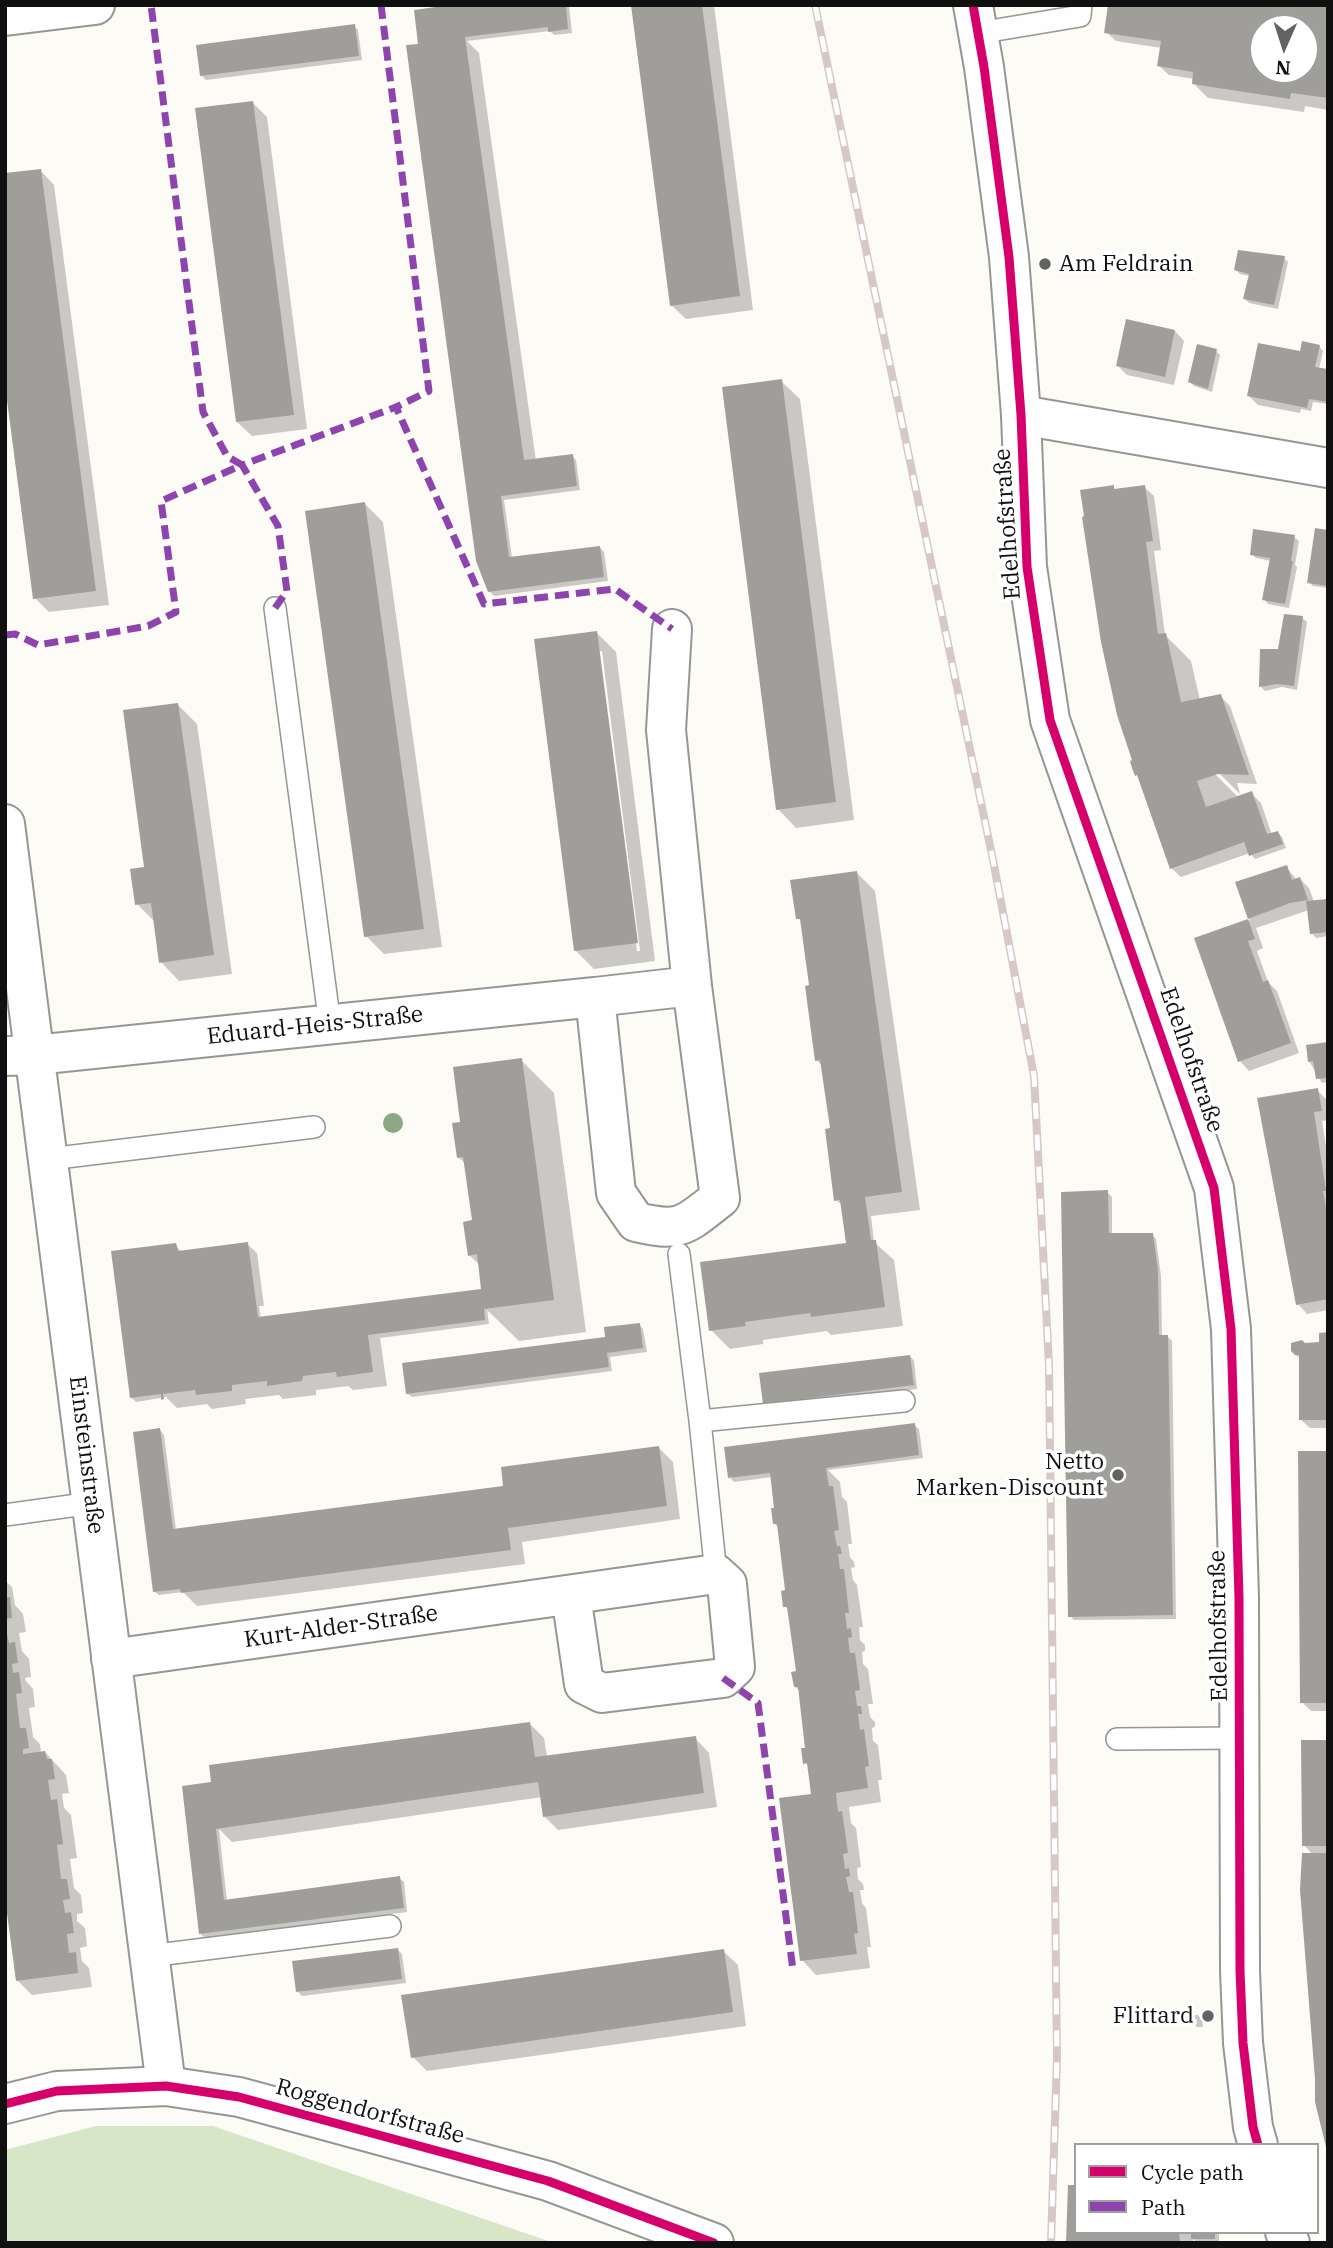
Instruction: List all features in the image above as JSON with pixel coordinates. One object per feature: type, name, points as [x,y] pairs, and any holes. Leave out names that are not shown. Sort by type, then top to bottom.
[{"type":"street","points":[[5,16],[95,5]]},
{"type":"street","name":"Edelhofstraße","points":[[975,19],[1009,257],[1021,415],[1027,568],[1050,720],[1214,1188],[1231,1329],[1240,1738],[1241,1983],[1243,2043],[1253,2127],[1257,2143]]},
{"type":"street","points":[[1021,415],[1328,468]]},
{"type":"street","points":[[595,997],[616,1193],[636,1222],[664,1228],[687,1223],[720,1198],[692,986],[666,730],[672,629]]},
{"type":"street","name":"Einsteinstraße","points":[[5,824],[20,1056],[49,1159],[166,2086]]},
{"type":"street","name":"Eduard-Heis-Straße","points":[[20,1056],[692,986]]},
{"type":"street","points":[[571,1595],[584,1684],[602,1693],[723,1678],[735,1667],[727,1584],[716,1574]]},
{"type":"street","name":"Kurt-Alder-Straße","points":[[111,1659],[716,1574]]},
{"type":"street","name":"Roggendorfstraße","points":[[5,2104],[57,2091],[166,2086],[239,2097],[548,2181],[715,2243]]},
{"type":"lane","points":[[975,19],[1080,16],[1081,5]]},
{"type":"lane","points":[[275,608],[330,1025]]},
{"type":"lane","points":[[49,1159],[314,1127]]},
{"type":"lane","points":[[679,1254],[716,1574]]},
{"type":"lane","points":[[700,1421],[904,1401]]},
{"type":"lane","points":[[5,1515],[92,1503]]},
{"type":"lane","points":[[1117,1740],[1240,1738]]},
{"type":"lane","points":[[149,1956],[390,1926]]},
{"type":"green space","points":[[96,2126],[213,2126],[554,2243],[5,2243],[5,2150]]},
{"type":"building","points":[[450,5],[566,5],[568,29],[548,32],[548,27],[465,37],[524,460],[573,454],[577,486],[501,496],[509,557],[600,546],[604,577],[488,592],[476,561],[406,45],[418,44],[414,10]]},
{"type":"building","points":[[631,5],[702,5],[740,296],[670,306]]},
{"type":"building","points":[[1108,5],[1328,5],[1328,98],[1291,93],[1290,99],[1192,84],[1193,72],[1157,66],[1161,41],[1104,33]]},
{"type":"building","points":[[355,24],[359,56],[200,76],[196,45]]},
{"type":"building","points":[[253,101],[294,415],[236,422],[195,108]]},
{"type":"building","points":[[41,169],[96,591],[33,599],[5,385],[5,173]]},
{"type":"building","points":[[1238,250],[1285,256],[1274,305],[1243,299],[1249,274],[1234,270]]},
{"type":"building","points":[[1126,319],[1175,330],[1165,377],[1116,366]]},
{"type":"building","points":[[1302,341],[1320,345],[1315,367],[1328,369],[1328,402],[1309,399],[1307,408],[1247,396],[1258,343],[1300,351]]},
{"type":"building","points":[[1197,344],[1217,349],[1208,389],[1188,382]]},
{"type":"building","points":[[782,379],[836,802],[776,810],[722,387]]},
{"type":"building","points":[[1114,485],[1114,489],[1145,485],[1153,541],[1146,542],[1158,634],[1166,633],[1181,702],[1221,694],[1249,775],[1218,774],[1197,781],[1206,807],[1252,791],[1267,834],[1278,831],[1283,844],[1249,856],[1244,842],[1170,869],[1137,775],[1135,776],[1132,768],[1132,760],[1117,715],[1101,642],[1082,517],[1080,490]]},
{"type":"building","points":[[365,502],[424,929],[364,937],[305,511]]},
{"type":"building","points":[[1315,528],[1328,530],[1328,586],[1307,583]]},
{"type":"building","points":[[1253,529],[1295,535],[1285,604],[1262,600],[1270,558],[1250,555]]},
{"type":"building","points":[[1284,614],[1303,616],[1294,686],[1277,684],[1259,687],[1260,649],[1278,649]]},
{"type":"building","points":[[597,631],[638,943],[574,951],[534,639]]},
{"type":"building","points":[[178,703],[214,955],[159,963],[151,903],[135,905],[130,869],[144,867],[123,710]]},
{"type":"building","points":[[1287,865],[1292,880],[1300,877],[1308,900],[1290,903],[1248,919],[1235,882]]},
{"type":"building","points":[[857,871],[902,1192],[865,1197],[871,1240],[876,1240],[885,1307],[811,1317],[810,1313],[745,1322],[746,1326],[709,1331],[700,1262],[846,1243],[840,1200],[834,1201],[825,1129],[830,1128],[820,1060],[815,1061],[800,919],[796,919],[790,880]]},
{"type":"building","points":[[1328,899],[1328,932],[1310,934],[1306,901]]},
{"type":"building","points":[[1248,919],[1255,939],[1248,941],[1263,982],[1268,980],[1291,1043],[1238,1062],[1194,938]]},
{"type":"building","points":[[1328,1042],[1328,1078],[1316,1079],[1313,1061],[1308,1062],[1306,1045]]},
{"type":"building","points":[[522,1058],[554,1300],[484,1309],[485,1320],[368,1335],[373,1372],[337,1377],[336,1372],[303,1376],[302,1381],[267,1386],[267,1381],[232,1385],[232,1391],[196,1395],[195,1390],[163,1394],[164,1399],[161,1400],[161,1394],[130,1398],[111,1251],[176,1243],[178,1251],[248,1242],[258,1317],[481,1289],[477,1254],[468,1256],[463,1222],[472,1220],[463,1157],[457,1158],[452,1123],[460,1122],[453,1067]]},
{"type":"building","points":[[1318,1088],[1322,1111],[1314,1112],[1326,1191],[1323,1191],[1328,1220],[1328,1299],[1296,1305],[1257,1098]]},
{"type":"building","name":"Netto Marken-Discount","points":[[1108,1190],[1109,1233],[1153,1233],[1158,1271],[1159,1335],[1168,1335],[1173,1615],[1068,1617],[1061,1192]]},
{"type":"building","points":[[640,1323],[643,1348],[607,1353],[609,1367],[406,1394],[402,1363],[605,1337],[604,1327]]},
{"type":"building","points":[[1328,1332],[1328,1420],[1299,1420],[1299,1355],[1291,1351],[1291,1343],[1302,1340],[1305,1343],[1319,1342],[1319,1333]]},
{"type":"building","points":[[910,1355],[914,1385],[763,1404],[759,1373]]},
{"type":"building","points":[[915,1423],[919,1455],[826,1468],[829,1486],[833,1486],[839,1530],[834,1531],[842,1554],[838,1554],[840,1569],[844,1569],[849,1613],[845,1613],[847,1629],[851,1628],[852,1637],[848,1638],[850,1653],[855,1653],[860,1690],[855,1691],[857,1706],[861,1706],[862,1714],[858,1714],[860,1730],[864,1729],[869,1766],[865,1767],[868,1788],[836,1793],[838,1812],[842,1811],[848,1853],[843,1854],[845,1869],[849,1868],[850,1876],[846,1877],[849,1892],[853,1892],[858,1933],[854,1934],[857,1954],[800,1961],[779,1798],[811,1794],[807,1763],[803,1764],[801,1748],[805,1748],[798,1687],[794,1687],[791,1672],[796,1671],[787,1607],[783,1607],[781,1591],[785,1590],[777,1524],[773,1524],[770,1473],[728,1478],[724,1447]]},
{"type":"building","points":[[160,1428],[173,1529],[503,1486],[501,1467],[659,1446],[667,1506],[508,1528],[511,1550],[181,1593],[180,1589],[153,1592],[133,1432]]},
{"type":"building","points":[[1298,1451],[1328,1451],[1328,1703],[1300,1703]]},
{"type":"building","points":[[10,1597],[12,1618],[5,1619],[5,1598]]},
{"type":"building","points":[[5,1625],[9,1643],[15,1642],[18,1663],[12,1664],[13,1673],[19,1672],[22,1693],[16,1694],[20,1728],[26,1728],[29,1748],[23,1749],[23,1754],[45,1751],[47,1759],[52,1759],[55,1779],[48,1780],[51,1800],[57,1799],[63,1844],[57,1845],[61,1879],[67,1879],[70,1899],[63,1900],[65,1913],[71,1912],[74,1933],[67,1934],[69,1953],[76,1952],[78,1973],[16,1981],[5,1898]]},
{"type":"building","points":[[530,1722],[535,1757],[696,1736],[704,1793],[543,1817],[538,1782],[216,1829],[224,1900],[400,1876],[404,1908],[199,1934],[182,1786],[211,1782],[209,1765]]},
{"type":"building","points":[[1301,1740],[1328,1740],[1328,1846],[1302,1846]]},
{"type":"building","points":[[1302,1853],[1328,1853],[1327,2151],[1315,2102],[1300,1890]]},
{"type":"building","points":[[398,1948],[402,1979],[296,1992],[292,1961]]},
{"type":"building","points":[[724,1949],[733,2012],[411,2058],[401,1995]]},
{"type":"building","points":[[1068,2185],[1074,2185],[1074,2234],[1179,2234],[1180,2243],[1066,2243]]},
{"type":"building","points":[[1191,2234],[1215,2234],[1215,2239],[1191,2239]]},
{"type":"railway","points":[[815,5],[993,860],[1034,1076],[1049,1365],[1057,2058],[1051,2243]]},
{"type":"marked path","points":[[5,635],[15,634],[38,645],[148,626],[176,612],[161,501],[242,465],[227,456],[203,412],[151,5]]},
{"type":"marked path","points":[[381,5],[429,391],[396,407]]},
{"type":"marked path","points":[[275,608],[287,591],[278,526],[242,465],[396,407],[484,604],[615,589],[672,629]]},
{"type":"marked path","points":[[723,1678],[758,1703],[793,1970]]},
{"type":"cycle path","points":[[973,5],[984,67],[1009,257],[1021,415],[1027,567],[1050,720],[1214,1188],[1231,1329],[1239,1598],[1240,1971],[1243,2043],[1253,2127],[1257,2143]]},
{"type":"cycle path","points":[[5,2104],[57,2091],[166,2086],[239,2097],[548,2181],[714,2243]]},
{"type":"place","name":"Am Feldrain","points":[[1045,264]]},
{"type":"place","name":"Netto Marken-Discount","points":[[1118,1475]]},
{"type":"place","name":"Flittard","points":[[1208,2016]]}]
